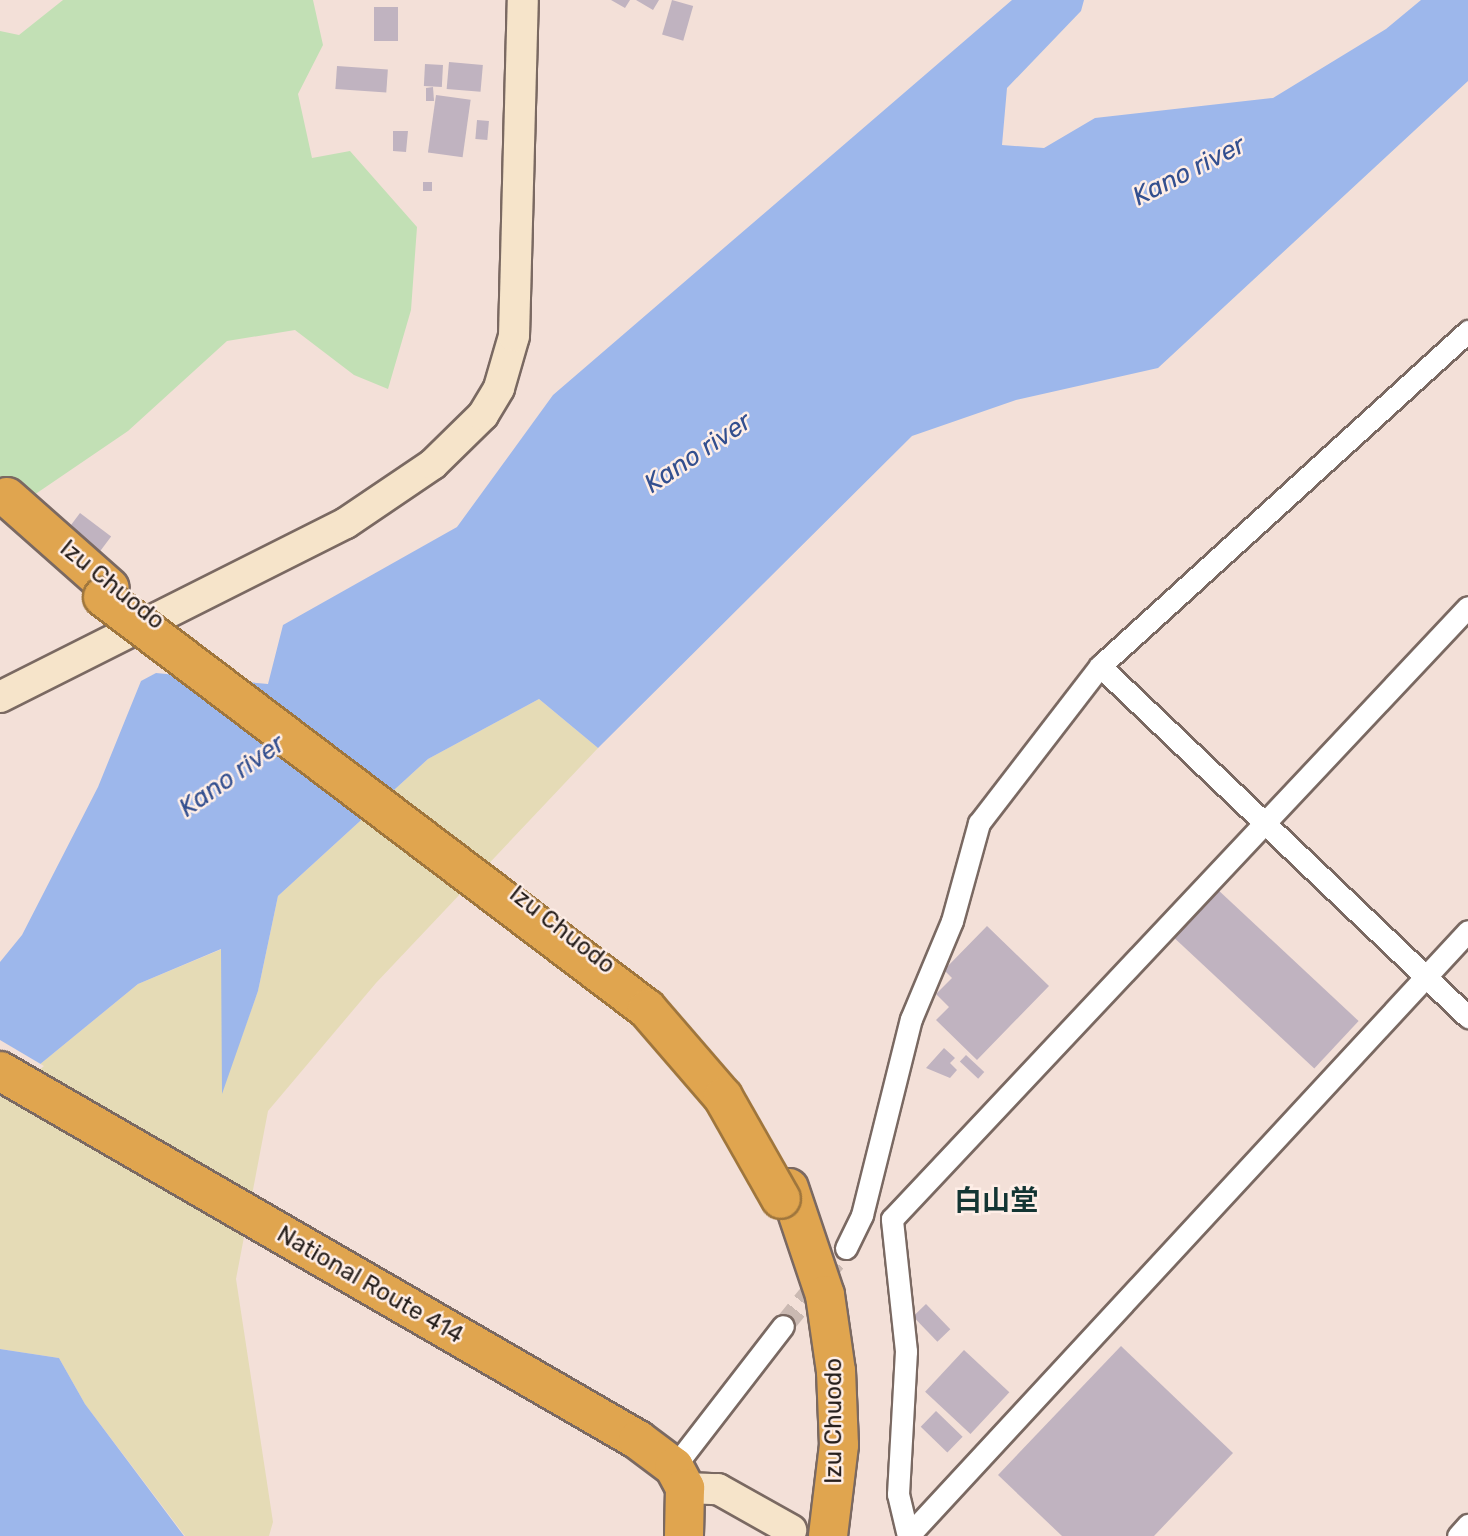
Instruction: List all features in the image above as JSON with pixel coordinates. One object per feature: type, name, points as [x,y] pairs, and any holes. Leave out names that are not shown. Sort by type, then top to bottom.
[{"type":"highway","name":"Izu Chuodo","points":[[4,501],[107,592],[654,1003],[732,1092],[785,1193],[825,1294],[835,1358],[839,1445],[811,1534]]},
{"type":"highway","name":"National Route 414","points":[[0,1070],[638,1440],[680,1478]]},
{"type":"highway","points":[[680,1478],[684,1536]]},
{"type":"main road","points":[[0,698],[346,523],[433,464],[483,415],[499,388],[514,336],[523,0]]},
{"type":"main road","points":[[680,1478],[718,1489],[811,1534]]},
{"type":"street","points":[[846,1248],[868,1192],[911,1019],[952,921],[979,823],[1100,666],[1468,331]]},
{"type":"street","points":[[908,1536],[898,1494],[906,1351],[892,1219],[1468,607]]},
{"type":"street","points":[[1100,666],[1261,826],[1468,1017]]},
{"type":"street","points":[[908,1536],[1468,931]]},
{"type":"street","points":[[680,1478],[783,1326]]},
{"type":"street","points":[[1458,1536],[1468,1525]]},
{"type":"green space","points":[[63,0],[313,0],[323,45],[298,94],[312,158],[350,151],[417,227],[411,310],[388,389],[354,375],[295,330],[227,341],[128,431],[34,495],[0,484],[0,31],[19,35]]},
{"type":"sand","points":[[539,699],[598,748],[376,983],[268,1111],[236,1279],[273,1522],[269,1536],[185,1536],[85,1404],[59,1358],[0,1349],[0,1097],[138,984],[222,949],[222,1091],[258,991],[278,896],[428,759]]},
{"type":"water","name":"Kano river","points":[[1012,0],[1084,0],[1081,11],[1007,88],[1002,145],[1044,148],[1095,118],[1273,98],[1386,29],[1421,0],[1468,0],[1468,81],[1158,368],[1016,400],[912,436],[598,748],[539,699],[428,759],[278,896],[258,991],[222,1094],[221,949],[138,984],[0,1097],[0,962],[22,935],[98,787],[141,681],[156,673],[268,684],[283,625],[457,527],[553,395]]},
{"type":"water","points":[[0,1349],[59,1358],[85,1404],[184,1536],[0,1536]]},
{"type":"pier","points":[[0,1040],[44,1066],[12,1092],[0,1085]]},
{"type":"building","points":[[611,0],[630,0],[625,8]]},
{"type":"building","points":[[636,0],[659,0],[653,10]]},
{"type":"building","points":[[672,0],[693,6],[683,41],[662,35]]},
{"type":"building","points":[[374,7],[398,7],[398,41],[374,41]]},
{"type":"building","points":[[449,62],[483,65],[481,92],[447,89]]},
{"type":"building","points":[[425,64],[443,65],[442,87],[424,86]]},
{"type":"building","points":[[337,66],[388,70],[386,93],[335,89]]},
{"type":"building","points":[[433,87],[434,101],[426,101],[426,88]]},
{"type":"building","points":[[436,95],[471,100],[463,157],[428,152]]},
{"type":"building","points":[[477,120],[489,121],[487,140],[475,139]]},
{"type":"building","points":[[393,131],[408,131],[406,152],[393,151]]},
{"type":"building","points":[[423,182],[432,182],[432,191],[423,191]]},
{"type":"building","points":[[80,513],[111,536],[100,552],[69,528]]},
{"type":"building","points":[[1216,888],[1359,1021],[1314,1069],[1172,936]]},
{"type":"building","points":[[987,926],[1049,986],[977,1060],[936,1020],[949,1007],[936,994],[952,978],[944,970]]},
{"type":"building","points":[[944,1048],[955,1058],[950,1063],[957,1070],[950,1078],[926,1068]]},
{"type":"building","points":[[966,1055],[984,1072],[978,1079],[960,1062]]},
{"type":"building","points":[[926,1304],[950,1329],[937,1342],[913,1317]]},
{"type":"building","points":[[1121,1346],[1233,1453],[1154,1536],[1062,1536],[998,1475]]},
{"type":"building","points":[[964,1350],[1009,1392],[970,1434],[925,1392]]},
{"type":"building","points":[[936,1411],[963,1437],[947,1453],[921,1427]]},
{"type":"tunnel","points":[[783,1326],[846,1248]]},
{"type":"district","name":"白山堂","points":[[996,1201]]}]
